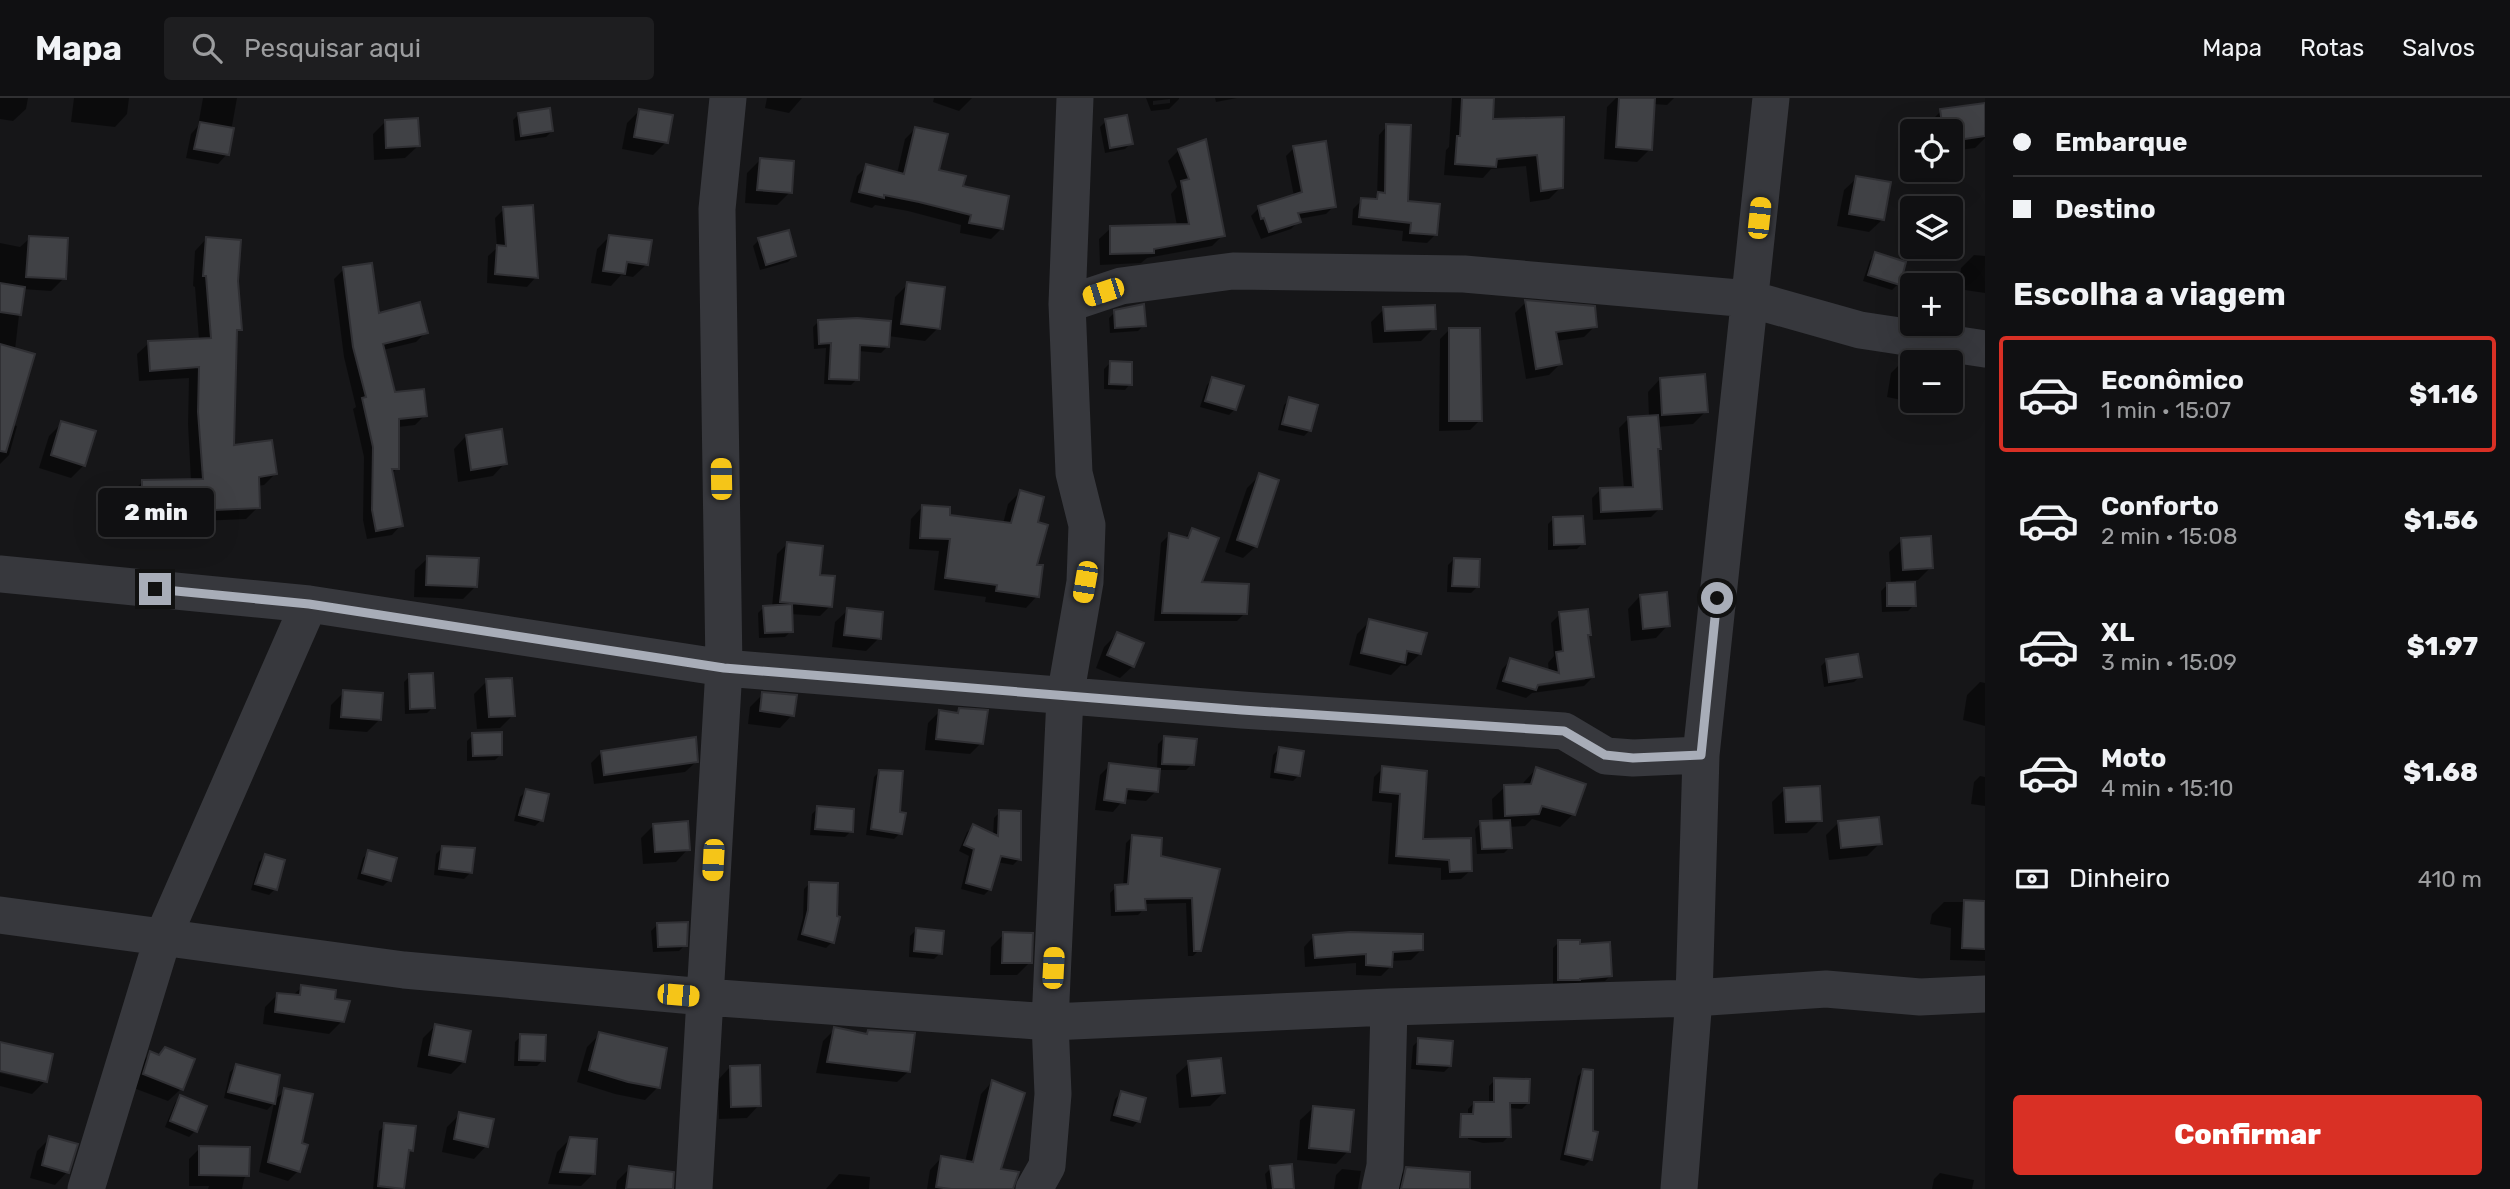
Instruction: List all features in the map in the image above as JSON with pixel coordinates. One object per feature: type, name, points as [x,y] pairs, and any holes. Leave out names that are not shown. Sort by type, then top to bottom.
[{"type":"street","points":[[694,1189],[724,668],[717,209],[728,98]]},
{"type":"street","points":[[1034,1189],[1046,1166],[1048,1154],[1053,1094],[1050,1021],[1065,697],[1085,582],[1087,525],[1074,473],[1067,304],[1075,98]]},
{"type":"street","points":[[1679,1189],[1694,998],[1701,755],[1772,98]]},
{"type":"street","points":[[1067,304],[1121,286],[1233,271],[1464,274],[1750,299],[1860,330],[1985,349]]},
{"type":"street","points":[[0,574],[309,604],[724,668],[1065,697],[1564,731],[1605,755],[1633,758],[1701,755]]},
{"type":"street","points":[[86,1189],[163,937],[309,604]]},
{"type":"street","points":[[0,915],[404,970],[705,997],[1050,1021],[1694,998],[1826,989],[1920,997],[1985,994]]},
{"type":"street","points":[[1380,1189],[1385,1166],[1389,1007]]},
{"type":"building","points":[[1462,98],[1494,98],[1493,119],[1564,117],[1563,188],[1541,191],[1537,155],[1497,159],[1496,167],[1455,164]]},
{"type":"building","points":[[1619,98],[1655,98],[1652,150],[1616,147]]},
{"type":"building","points":[[1985,103],[1985,136],[1963,139],[1963,119],[1941,119],[1940,109]]},
{"type":"building","points":[[550,108],[553,131],[521,136],[518,113]]},
{"type":"building","points":[[639,109],[673,115],[668,143],[634,137]]},
{"type":"building","points":[[1127,115],[1133,144],[1110,148],[1105,119]]},
{"type":"building","points":[[418,118],[420,146],[386,148],[385,120]]},
{"type":"building","points":[[200,122],[234,128],[229,155],[194,149]]},
{"type":"building","points":[[1386,124],[1411,125],[1408,201],[1440,204],[1437,235],[1410,233],[1411,223],[1359,217],[1361,198],[1377,199],[1378,192],[1385,193]]},
{"type":"building","points":[[915,127],[948,134],[939,170],[966,176],[963,186],[1009,196],[1003,229],[969,223],[971,215],[919,202],[859,192],[866,164],[904,174]]},
{"type":"building","points":[[1206,139],[1225,236],[1154,249],[1154,253],[1110,254],[1110,226],[1189,224],[1181,181],[1189,179],[1178,149]]},
{"type":"building","points":[[1326,141],[1336,207],[1298,213],[1301,222],[1269,232],[1264,218],[1261,219],[1258,206],[1302,192],[1293,146]]},
{"type":"building","points":[[760,158],[794,161],[792,193],[757,190]]},
{"type":"building","points":[[1856,176],[1891,182],[1884,220],[1849,214]]},
{"type":"building","points":[[533,205],[538,278],[495,274],[497,245],[506,246],[503,207]]},
{"type":"building","points":[[789,230],[796,256],[766,265],[758,238]]},
{"type":"building","points":[[609,235],[652,240],[648,265],[627,262],[625,274],[603,271]]},
{"type":"building","points":[[29,236],[68,238],[66,279],[26,277]]},
{"type":"building","points":[[206,237],[241,240],[238,281],[242,330],[237,330],[234,445],[272,440],[277,474],[259,477],[260,508],[142,513],[142,480],[203,479],[198,412],[199,367],[150,371],[148,341],[211,338],[206,276],[203,276]]},
{"type":"building","points":[[1875,252],[1906,262],[1903,273],[1900,273],[1900,285],[1868,275]]},
{"type":"building","points":[[372,263],[379,313],[420,302],[428,333],[383,344],[395,392],[424,389],[427,416],[399,419],[399,469],[392,469],[403,526],[376,531],[372,510],[373,447],[362,398],[366,397],[353,347],[343,267]]},
{"type":"building","points":[[907,282],[945,287],[940,329],[901,324]]},
{"type":"building","points":[[0,283],[25,287],[21,315],[0,312]]},
{"type":"building","points":[[1525,300],[1595,306],[1597,327],[1556,332],[1562,364],[1536,369]]},
{"type":"building","points":[[1144,304],[1146,326],[1115,328],[1114,310]]},
{"type":"building","points":[[1435,305],[1436,329],[1385,331],[1383,307]]},
{"type":"building","points":[[857,318],[891,321],[889,347],[860,345],[859,380],[829,379],[831,343],[819,344],[818,320]]},
{"type":"building","points":[[1449,328],[1480,328],[1482,421],[1449,421]]},
{"type":"building","points":[[0,344],[35,354],[6,452],[0,451]]},
{"type":"building","points":[[1110,361],[1132,362],[1132,385],[1109,384]]},
{"type":"building","points":[[1705,374],[1708,412],[1662,415],[1660,378]]},
{"type":"building","points":[[1212,377],[1244,386],[1236,410],[1205,401]]},
{"type":"building","points":[[1289,397],[1318,405],[1311,431],[1282,424]]},
{"type":"building","points":[[1658,415],[1662,509],[1601,512],[1600,488],[1633,487],[1628,417]]},
{"type":"building","points":[[61,421],[96,431],[85,466],[51,455]]},
{"type":"building","points":[[502,429],[507,464],[471,470],[466,435]]},
{"type":"building","points":[[1259,473],[1279,480],[1257,547],[1237,540]]},
{"type":"building","points":[[1020,490],[1044,497],[1038,522],[1048,525],[1037,565],[1043,565],[1039,597],[996,591],[997,585],[945,578],[950,539],[920,538],[922,505],[950,507],[950,515],[1011,523]]},
{"type":"building","points":[[1583,516],[1585,544],[1554,545],[1553,517]]},
{"type":"building","points":[[1192,528],[1219,538],[1202,582],[1249,584],[1247,614],[1162,613],[1169,533],[1188,538]]},
{"type":"building","points":[[1931,536],[1933,568],[1903,570],[1901,538]]},
{"type":"building","points":[[787,542],[823,546],[820,575],[835,576],[832,607],[780,602]]},
{"type":"building","points":[[427,556],[479,558],[477,587],[426,585]]},
{"type":"building","points":[[1454,558],[1480,559],[1479,587],[1452,586]]},
{"type":"building","points":[[1915,582],[1916,606],[1887,606],[1887,583]]},
{"type":"building","points":[[1667,592],[1670,626],[1643,629],[1640,595]]},
{"type":"building","points":[[792,604],[793,632],[765,633],[763,606]]},
{"type":"building","points":[[847,608],[883,612],[881,639],[844,635]]},
{"type":"building","points":[[1588,609],[1591,635],[1588,635],[1594,677],[1538,685],[1536,690],[1503,681],[1510,658],[1559,673],[1556,652],[1563,651],[1559,612]]},
{"type":"building","points":[[1369,619],[1427,633],[1421,654],[1407,651],[1405,663],[1361,653]]},
{"type":"building","points":[[1117,632],[1144,643],[1134,667],[1107,655]]},
{"type":"building","points":[[1858,654],[1862,677],[1829,682],[1826,659]]},
{"type":"building","points":[[433,673],[435,708],[410,709],[409,674]]},
{"type":"building","points":[[512,678],[515,716],[489,717],[486,679]]},
{"type":"building","points":[[343,690],[383,693],[381,720],[341,717]]},
{"type":"building","points":[[762,692],[797,695],[794,716],[760,711]]},
{"type":"building","points":[[959,708],[988,710],[983,744],[936,739],[939,710],[958,713]]},
{"type":"building","points":[[502,732],[502,755],[473,756],[472,733]]},
{"type":"building","points":[[1164,736],[1197,739],[1194,765],[1162,764]]},
{"type":"building","points":[[696,737],[698,762],[604,775],[601,751]]},
{"type":"building","points":[[1279,747],[1304,751],[1300,776],[1275,772]]},
{"type":"building","points":[[1109,763],[1160,769],[1158,792],[1127,789],[1125,803],[1104,800]]},
{"type":"building","points":[[1382,766],[1427,771],[1423,839],[1471,838],[1472,871],[1450,872],[1449,860],[1396,856],[1400,794],[1380,792]]},
{"type":"building","points":[[1536,767],[1586,784],[1575,815],[1542,806],[1539,814],[1505,816],[1504,785],[1531,784]]},
{"type":"building","points":[[879,770],[903,771],[900,812],[906,813],[902,834],[871,829]]},
{"type":"building","points":[[1820,786],[1822,821],[1786,822],[1784,788]]},
{"type":"building","points":[[526,789],[549,794],[543,821],[519,815]]},
{"type":"building","points":[[817,806],[854,809],[853,832],[815,829]]},
{"type":"building","points":[[999,810],[1021,811],[1021,860],[1001,856],[991,890],[966,883],[974,849],[964,845],[973,824],[998,836]]},
{"type":"building","points":[[1879,817],[1882,844],[1841,848],[1838,821]]},
{"type":"building","points":[[1510,820],[1512,848],[1482,849],[1480,821]]},
{"type":"building","points":[[688,821],[690,850],[655,852],[653,824]]},
{"type":"building","points":[[1132,835],[1162,838],[1161,856],[1220,869],[1201,951],[1194,951],[1192,898],[1145,899],[1146,910],[1116,911],[1115,885],[1128,884]]},
{"type":"building","points":[[442,846],[475,848],[472,873],[439,869]]},
{"type":"building","points":[[368,850],[397,858],[391,881],[362,873]]},
{"type":"building","points":[[265,854],[285,860],[277,890],[255,884]]},
{"type":"building","points":[[809,882],[838,883],[837,916],[840,917],[834,943],[802,934],[808,910]]},
{"type":"building","points":[[1964,900],[1985,901],[1985,949],[1962,948]]},
{"type":"building","points":[[688,922],[687,946],[658,947],[657,923]]},
{"type":"building","points":[[916,928],[944,931],[942,954],[914,951]]},
{"type":"building","points":[[1003,932],[1033,933],[1032,963],[1002,963]]},
{"type":"building","points":[[1350,932],[1423,934],[1423,950],[1393,952],[1392,967],[1366,965],[1366,954],[1315,958],[1313,935]]},
{"type":"building","points":[[1558,940],[1580,940],[1580,944],[1610,942],[1612,976],[1558,980]]},
{"type":"building","points":[[301,985],[336,990],[335,999],[350,1001],[344,1022],[275,1012],[277,993],[300,995]]},
{"type":"building","points":[[435,1024],[471,1031],[465,1062],[429,1055]]},
{"type":"building","points":[[834,1027],[867,1034],[868,1030],[915,1033],[910,1072],[827,1062]]},
{"type":"building","points":[[599,1032],[667,1048],[660,1088],[589,1070]]},
{"type":"building","points":[[520,1034],[546,1035],[545,1061],[519,1060]]},
{"type":"building","points":[[1418,1038],[1453,1041],[1451,1066],[1417,1064]]},
{"type":"building","points":[[0,1042],[53,1054],[47,1082],[0,1071]]},
{"type":"building","points":[[165,1047],[195,1059],[183,1090],[143,1074],[150,1051],[159,1055]]},
{"type":"building","points":[[1221,1058],[1225,1093],[1192,1096],[1188,1061]]},
{"type":"building","points":[[236,1064],[280,1075],[275,1104],[228,1092]]},
{"type":"building","points":[[760,1065],[761,1106],[731,1107],[730,1066]]},
{"type":"building","points":[[1583,1069],[1593,1070],[1593,1131],[1598,1132],[1592,1160],[1565,1154]]},
{"type":"building","points":[[1494,1078],[1530,1079],[1529,1103],[1510,1103],[1511,1137],[1460,1137],[1461,1114],[1473,1114],[1474,1102],[1494,1102]]},
{"type":"building","points":[[992,1080],[1025,1093],[1001,1169],[1019,1172],[1013,1189],[936,1187],[941,1156],[973,1162]]},
{"type":"building","points":[[284,1088],[313,1094],[302,1143],[308,1145],[300,1172],[268,1162]]},
{"type":"building","points":[[1121,1091],[1146,1098],[1140,1122],[1114,1115]]},
{"type":"building","points":[[180,1095],[207,1106],[197,1132],[170,1121]]},
{"type":"building","points":[[1313,1106],[1354,1110],[1350,1152],[1309,1148]]},
{"type":"building","points":[[459,1112],[494,1119],[488,1147],[454,1139]]},
{"type":"building","points":[[384,1123],[416,1126],[413,1151],[409,1150],[404,1189],[378,1186]]},
{"type":"building","points":[[49,1136],[78,1144],[69,1173],[42,1165]]},
{"type":"building","points":[[570,1137],[597,1139],[595,1174],[560,1172]]},
{"type":"building","points":[[199,1146],[250,1147],[249,1176],[199,1175]]},
{"type":"building","points":[[1292,1164],[1294,1189],[1273,1189],[1270,1166]]},
{"type":"building","points":[[629,1166],[674,1172],[673,1189],[626,1189]]},
{"type":"building","points":[[1406,1167],[1470,1172],[1470,1189],[1401,1189]]},
{"type":"route","points":[[155,589],[309,604],[724,668],[1065,697],[1564,731],[1605,755],[1633,758],[1701,755],[1717,598]]}]
